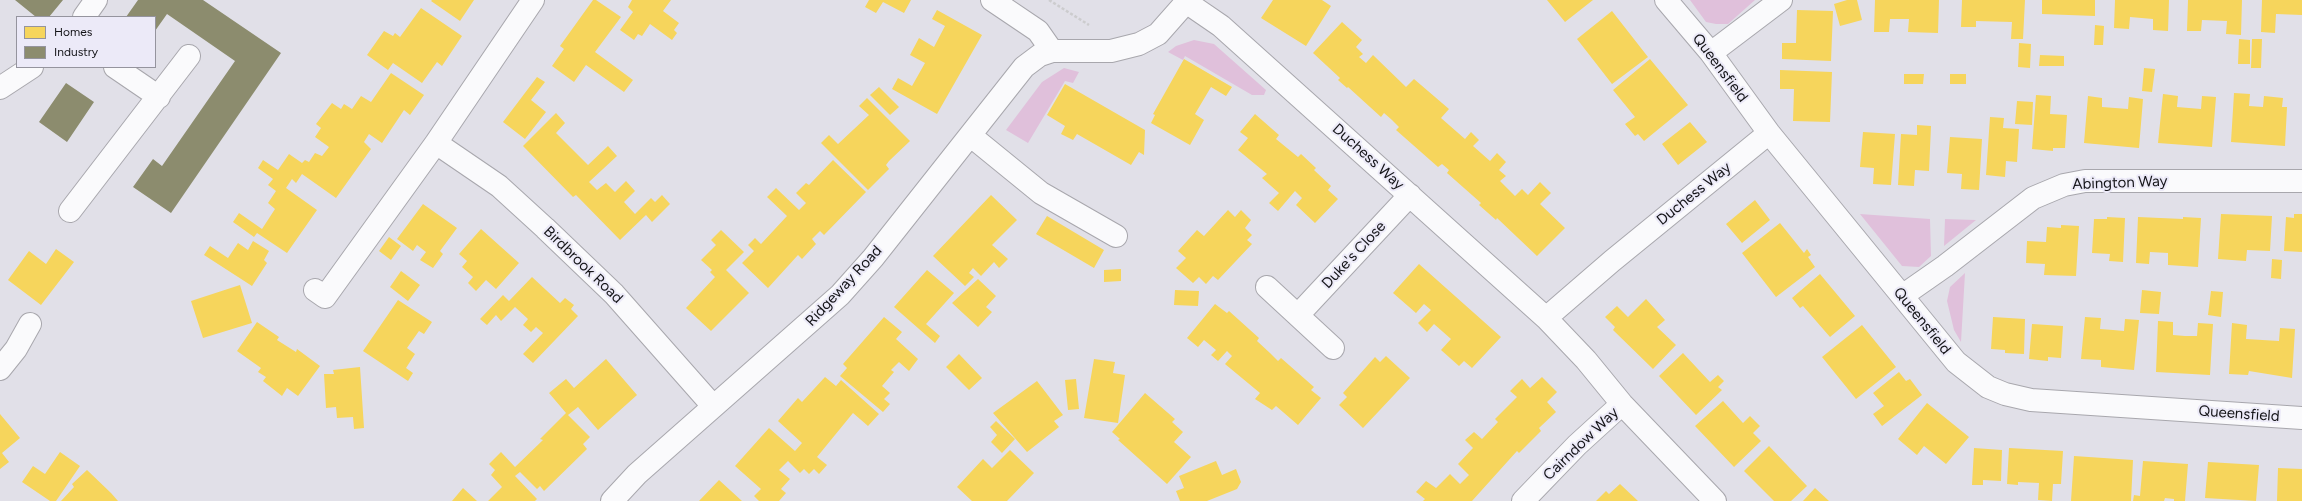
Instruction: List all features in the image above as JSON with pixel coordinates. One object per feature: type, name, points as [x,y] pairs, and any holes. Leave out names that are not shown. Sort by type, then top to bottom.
[{"type":"street","points":[[85,16],[96,0]]},
{"type":"street","points":[[320,294],[436,144],[533,0]]},
{"type":"street","points":[[992,0],[1038,31],[1052,51],[1111,51],[1125,49],[1158,34],[1187,1]]},
{"type":"street","name":"Queensfield","points":[[1666,0],[1711,53],[1769,134],[1956,362],[1988,387],[2005,394],[2031,400],[2302,418]]},
{"type":"street","points":[[1711,53],[1781,0]]},
{"type":"street","name":"Duchess Way","points":[[1187,1],[1220,26],[1546,318],[1586,360],[1622,404],[1715,501]]},
{"type":"street","name":"Ridgeway Road","points":[[612,501],[637,474],[713,406],[762,366],[840,295],[873,258],[971,136],[996,100],[1024,67],[1040,56],[1052,51]]},
{"type":"street","points":[[70,211],[189,56]]},
{"type":"street","points":[[0,88],[30,68]]},
{"type":"street","points":[[116,68],[159,97]]},
{"type":"street","name":"Duchess Way","points":[[1546,318],[1612,261],[1769,134]]},
{"type":"street","points":[[971,136],[1041,193],[1116,236]]},
{"type":"street","name":"Birdbrook Road","points":[[436,144],[499,186],[545,228],[614,294],[713,406]]},
{"type":"street","name":"Abington Way","points":[[1902,296],[1945,266],[2033,198],[2064,185],[2085,181],[2302,181]]},
{"type":"street","name":"Duke's Close","points":[[1298,315],[1410,195]]},
{"type":"street","points":[[1267,287],[1333,348]]},
{"type":"street","points":[[0,369],[16,350],[30,324]]},
{"type":"street","name":"Cairndow Way","points":[[1523,501],[1577,445],[1622,404]]},
{"type":"path","points":[[1049,0],[1098,31],[1111,51]]},
{"type":"shaded area","points":[[1690,0],[1755,0],[1728,24],[1716,24],[1706,22]]},
{"type":"shaded area","points":[[1194,40],[1214,44],[1266,90],[1264,95],[1252,95],[1185,56],[1183,60],[1168,52],[1176,46]]},
{"type":"shaded area","points":[[1064,68],[1079,72],[1073,83],[1065,81],[1028,143],[1006,130],[1042,82]]},
{"type":"shaded area","points":[[1860,214],[1930,219],[1931,256],[1919,267],[1902,266]]},
{"type":"shaded area","points":[[1945,219],[1976,220],[1944,246]]},
{"type":"shaded area","points":[[1965,273],[1961,342],[1954,330],[1947,301],[1950,287]]},
{"type":"building: Homes","points":[[474,0],[460,21],[431,1]]},
{"type":"building: Homes","points":[[593,0],[596,0],[621,17],[595,52],[633,80],[624,92],[586,65],[574,82],[552,66],[564,49],[560,46]]},
{"type":"building: Homes","points":[[632,0],[671,0],[663,11],[679,23],[674,30],[677,33],[672,40],[650,24],[642,36],[638,34],[634,40],[620,30],[633,12],[628,7]]},
{"type":"building: Homes","points":[[869,0],[911,0],[904,13],[883,2],[876,13],[865,7]]},
{"type":"building: Homes","points":[[1273,0],[1322,0],[1331,6],[1306,46],[1261,18]]},
{"type":"building: Homes","points":[[1547,0],[1593,0],[1565,22]]},
{"type":"building: Homes","points":[[1847,0],[1857,0],[1862,20],[1840,26],[1834,4]]},
{"type":"building: Homes","points":[[1875,0],[1939,0],[1938,33],[1908,32],[1909,19],[1890,19],[1889,32],[1874,32]]},
{"type":"building: Homes","points":[[1962,0],[2025,0],[2023,39],[2011,39],[2012,22],[1976,21],[1976,27],[1961,27]]},
{"type":"building: Homes","points":[[2042,0],[2095,0],[2095,16],[2042,14]]},
{"type":"building: Homes","points":[[2115,0],[2169,0],[2168,31],[2153,30],[2153,19],[2130,17],[2129,29],[2114,28]]},
{"type":"building: Homes","points":[[2188,0],[2242,0],[2241,35],[2226,34],[2227,21],[2202,20],[2201,31],[2187,31]]},
{"type":"building: Homes","points":[[2262,0],[2302,0],[2302,15],[2276,14],[2275,33],[2261,32]]},
{"type":"building: Homes","points":[[421,8],[462,36],[442,66],[437,62],[422,83],[393,63],[388,70],[367,55],[384,31],[393,36],[395,33],[400,37]]},
{"type":"building: Homes","points":[[937,10],[982,35],[937,114],[892,89],[898,78],[912,86],[925,63],[910,55],[919,38],[934,47],[945,26],[932,19]]},
{"type":"building: Homes","points":[[1797,10],[1833,11],[1831,61],[1782,59],[1782,43],[1796,43]]},
{"type":"building: Homes","points":[[1612,11],[1648,57],[1612,84],[1577,39]]},
{"type":"building: Homes","points":[[1342,22],[1362,40],[1356,47],[1363,54],[1359,57],[1366,63],[1373,55],[1406,87],[1414,79],[1449,109],[1441,118],[1465,139],[1471,132],[1479,140],[1473,146],[1490,161],[1497,153],[1506,162],[1499,170],[1506,176],[1500,181],[1515,196],[1522,189],[1528,195],[1540,182],[1551,193],[1540,204],[1565,228],[1537,256],[1497,218],[1496,220],[1479,205],[1481,203],[1447,173],[1449,170],[1442,164],[1438,167],[1396,130],[1399,127],[1392,120],[1384,113],[1381,117],[1348,87],[1347,88],[1338,80],[1340,78],[1313,53]]},
{"type":"building: Homes","points":[[2095,25],[2104,26],[2103,45],[2094,45]]},
{"type":"building: Homes","points":[[2239,39],[2250,40],[2250,64],[2238,64]]},
{"type":"building: Homes","points":[[2252,39],[2262,39],[2261,68],[2251,68]]},
{"type":"building: Homes","points":[[2019,43],[2031,44],[2030,68],[2018,67]]},
{"type":"building: Homes","points":[[2040,55],[2064,56],[2064,66],[2039,66]]},
{"type":"building: Homes","points":[[1184,59],[1232,87],[1226,96],[1211,87],[1195,114],[1204,120],[1190,145],[1151,123],[1155,115],[1153,114]]},
{"type":"building: Homes","points":[[1650,59],[1688,105],[1644,141],[1638,134],[1635,136],[1625,124],[1635,117],[1613,90]]},
{"type":"building: Homes","points":[[2144,68],[2155,69],[2152,92],[2142,91]]},
{"type":"building: Homes","points":[[1780,70],[1832,72],[1830,122],[1793,121],[1794,89],[1780,89]]},
{"type":"building: Homes","points":[[391,73],[424,95],[410,115],[404,110],[382,143],[369,134],[364,142],[371,149],[336,198],[302,174],[296,183],[292,179],[286,188],[317,210],[287,253],[257,233],[254,237],[233,222],[239,213],[262,229],[275,209],[268,203],[276,191],[268,185],[273,179],[258,168],[263,160],[278,170],[289,154],[302,163],[305,160],[309,162],[315,153],[322,156],[329,147],[315,137],[321,128],[316,124],[332,103],[341,109],[344,104],[352,109],[361,96],[371,102]]},
{"type":"building: Homes","points":[[1904,74],[1924,74],[1923,84],[1904,84]]},
{"type":"building: Homes","points":[[1950,74],[1966,74],[1966,84],[1950,84]]},
{"type":"building: Homes","points":[[537,77],[545,82],[531,100],[546,112],[525,139],[503,122]]},
{"type":"building: Homes","points":[[1065,84],[1145,130],[1144,155],[1139,152],[1131,165],[1077,134],[1073,140],[1061,134],[1065,126],[1047,115]]},
{"type":"building: Homes","points":[[879,87],[899,107],[890,115],[870,95]]},
{"type":"building: Homes","points":[[2234,93],[2250,94],[2249,106],[2263,107],[2264,96],[2283,98],[2282,107],[2287,107],[2285,146],[2231,142]]},
{"type":"building: Homes","points":[[2163,94],[2178,96],[2177,107],[2201,109],[2202,96],[2216,97],[2212,147],[2158,143]]},
{"type":"building: Homes","points":[[2036,95],[2051,96],[2050,114],[2067,115],[2065,148],[2053,148],[2053,151],[2032,149]]},
{"type":"building: Homes","points":[[2088,96],[2102,98],[2102,107],[2128,109],[2129,97],[2143,99],[2139,148],[2084,143]]},
{"type":"building: Homes","points":[[867,98],[910,141],[889,161],[886,165],[889,169],[868,190],[821,143],[829,135],[838,144],[869,115],[859,106]]},
{"type":"building: Homes","points":[[2017,101],[2033,102],[2032,125],[2015,124]]},
{"type":"building: Homes","points":[[556,113],[565,123],[556,133],[588,165],[608,146],[617,156],[589,182],[597,190],[606,183],[615,192],[626,181],[635,191],[624,202],[635,214],[651,198],[655,202],[662,195],[670,204],[652,222],[646,215],[620,240],[576,195],[573,197],[523,146]]},
{"type":"building: Homes","points":[[1255,114],[1279,135],[1276,139],[1298,157],[1301,154],[1316,168],[1314,170],[1331,186],[1328,190],[1338,199],[1315,223],[1296,205],[1302,198],[1295,191],[1278,211],[1269,203],[1279,193],[1262,178],[1267,174],[1238,150],[1248,138],[1240,132]]},
{"type":"building: Homes","points":[[1990,117],[2004,118],[2003,128],[2019,129],[2017,162],[2006,161],[2005,177],[1986,175]]},
{"type":"building: Homes","points":[[1690,122],[1707,142],[1678,165],[1662,144]]},
{"type":"building: Homes","points":[[1917,125],[1931,126],[1929,171],[1915,170],[1914,186],[1898,185],[1901,134],[1917,135]]},
{"type":"building: Homes","points":[[1863,132],[1895,134],[1891,185],[1873,184],[1874,168],[1860,167]]},
{"type":"building: Homes","points":[[1950,137],[1982,139],[1979,190],[1961,189],[1962,174],[1947,173]]},
{"type":"building: Homes","points":[[833,160],[866,192],[824,235],[820,231],[812,239],[816,244],[802,259],[798,255],[768,288],[742,263],[754,251],[748,245],[755,238],[761,244],[787,216],[767,197],[776,188],[799,210],[806,203],[796,193],[806,183],[809,185]]},
{"type":"building: Homes","points":[[991,195],[1017,220],[992,245],[1008,259],[999,268],[994,262],[981,276],[973,268],[969,273],[974,277],[965,286],[933,256]]},
{"type":"building: Homes","points":[[1755,200],[1770,220],[1742,243],[1726,224]]},
{"type":"building: Homes","points":[[423,204],[457,228],[440,251],[443,254],[433,268],[420,260],[426,252],[417,245],[413,251],[397,239]]},
{"type":"building: Homes","points":[[1228,210],[1235,217],[1241,210],[1251,220],[1245,228],[1252,235],[1247,240],[1252,244],[1218,280],[1213,276],[1206,284],[1199,277],[1193,283],[1176,268],[1186,258],[1178,251],[1197,230],[1204,236]]},
{"type":"building: Homes","points":[[2221,214],[2272,216],[2270,251],[2247,250],[2246,261],[2218,259]]},
{"type":"building: Homes","points":[[2294,214],[2302,214],[2302,252],[2284,251],[2286,217],[2294,218]]},
{"type":"building: Homes","points":[[1047,216],[1104,250],[1094,268],[1036,234]]},
{"type":"building: Homes","points":[[2107,217],[2125,218],[2123,262],[2109,261],[2110,254],[2092,253],[2094,219],[2107,219]]},
{"type":"building: Homes","points":[[2138,217],[2183,219],[2183,217],[2201,218],[2198,267],[2168,265],[2168,253],[2150,252],[2149,264],[2136,263]]},
{"type":"building: Homes","points":[[1780,223],[1804,253],[1807,249],[1811,255],[1808,257],[1815,267],[1776,297],[1742,253]]},
{"type":"building: Homes","points":[[2061,225],[2079,226],[2076,276],[2044,275],[2045,264],[2026,263],[2027,241],[2046,242],[2047,227],[2061,228]]},
{"type":"building: Homes","points":[[481,229],[519,263],[496,289],[486,280],[476,291],[468,283],[473,277],[462,267],[467,261],[459,254]]},
{"type":"building: Homes","points":[[721,230],[744,252],[726,270],[749,293],[711,331],[686,308],[715,277],[710,272],[712,270],[701,260],[716,245],[711,240]]},
{"type":"building: Homes","points":[[389,237],[401,246],[391,260],[379,251]]},
{"type":"building: Homes","points":[[253,241],[269,251],[264,260],[267,263],[252,286],[204,255],[210,246],[228,258],[238,243],[248,250]]},
{"type":"building: Homes","points":[[56,249],[74,262],[41,305],[8,280],[29,251],[46,264]]},
{"type":"building: Homes","points":[[2272,259],[2282,260],[2281,279],[2271,278]]},
{"type":"building: Homes","points":[[1419,264],[1501,337],[1472,368],[1464,361],[1459,366],[1441,350],[1451,339],[1434,324],[1427,332],[1418,323],[1431,310],[1424,304],[1416,313],[1393,293]]},
{"type":"building: Homes","points":[[1121,269],[1121,281],[1104,282],[1104,270]]},
{"type":"building: Homes","points":[[927,270],[954,293],[926,324],[940,336],[935,343],[894,307]]},
{"type":"building: Homes","points":[[401,271],[420,285],[408,301],[390,287]]},
{"type":"building: Homes","points":[[1820,274],[1855,316],[1830,337],[1803,306],[1800,308],[1792,298]]},
{"type":"building: Homes","points":[[532,277],[560,303],[565,298],[574,305],[571,309],[578,316],[533,363],[523,354],[543,333],[536,327],[531,332],[523,325],[528,319],[515,307],[501,321],[496,315],[487,325],[480,319],[503,295],[509,301]]},
{"type":"building: Homes","points":[[978,279],[996,296],[986,307],[992,312],[978,327],[952,303]]},
{"type":"building: Homes","points":[[240,285],[252,323],[203,338],[191,301]]},
{"type":"building: Homes","points":[[1175,290],[1199,291],[1198,306],[1174,305]]},
{"type":"building: Homes","points":[[2142,290],[2161,292],[2159,314],[2140,313]]},
{"type":"building: Homes","points":[[2211,291],[2223,292],[2221,317],[2208,315]]},
{"type":"building: Homes","points":[[1646,299],[1665,320],[1657,327],[1676,345],[1653,369],[1613,330],[1615,327],[1605,317],[1617,306],[1628,317]]},
{"type":"building: Homes","points":[[398,300],[432,322],[424,334],[419,331],[407,348],[415,354],[406,368],[413,373],[408,381],[363,351]]},
{"type":"building: Homes","points":[[1215,304],[1227,313],[1229,311],[1259,338],[1257,341],[1278,361],[1281,358],[1314,387],[1311,390],[1321,398],[1298,425],[1276,406],[1272,410],[1255,399],[1260,393],[1225,364],[1232,356],[1227,351],[1218,361],[1211,355],[1216,350],[1204,340],[1198,347],[1187,338]]},
{"type":"building: Homes","points":[[884,317],[902,332],[896,339],[918,359],[909,371],[899,362],[891,370],[894,372],[882,386],[890,393],[884,399],[890,404],[883,412],[840,376],[847,368],[843,364]]},
{"type":"building: Homes","points":[[1993,317],[2025,319],[2024,354],[2005,353],[2005,350],[1991,349]]},
{"type":"building: Homes","points":[[2085,317],[2101,318],[2100,329],[2124,331],[2125,319],[2139,320],[2134,370],[2101,367],[2101,360],[2081,359]]},
{"type":"building: Homes","points":[[2158,321],[2173,322],[2173,335],[2185,336],[2197,336],[2198,323],[2213,324],[2210,375],[2156,372]]},
{"type":"building: Homes","points":[[257,322],[279,337],[277,340],[296,352],[297,349],[320,366],[298,396],[287,388],[282,396],[263,381],[266,377],[258,372],[261,368],[237,351]]},
{"type":"building: Homes","points":[[2232,323],[2247,325],[2246,339],[2279,341],[2280,328],[2295,329],[2292,378],[2249,371],[2248,375],[2229,374]]},
{"type":"building: Homes","points":[[2032,324],[2063,326],[2061,358],[2048,357],[2048,361],[2029,359]]},
{"type":"building: Homes","points":[[1862,325],[1896,367],[1856,399],[1822,357]]},
{"type":"building: Homes","points":[[1683,353],[1710,382],[1718,375],[1724,381],[1718,387],[1722,390],[1696,415],[1659,376]]},
{"type":"building: Homes","points":[[959,354],[982,378],[969,390],[946,367]]},
{"type":"building: Homes","points":[[1386,356],[1410,378],[1363,428],[1339,405],[1347,397],[1343,393],[1375,357],[1380,362]]},
{"type":"building: Homes","points":[[606,359],[637,395],[598,430],[578,407],[568,415],[590,437],[583,444],[587,449],[544,491],[540,486],[537,489],[520,472],[515,476],[537,499],[535,501],[488,501],[502,487],[491,475],[495,470],[489,464],[501,452],[515,467],[543,440],[540,439],[566,413],[549,393],[566,379],[574,388]]},
{"type":"building: Homes","points":[[1094,359],[1115,362],[1113,373],[1125,375],[1118,423],[1084,418]]},
{"type":"building: Homes","points":[[360,367],[364,428],[354,429],[353,417],[337,418],[336,407],[326,408],[324,374],[334,374],[333,370]]},
{"type":"building: Homes","points":[[1899,372],[1906,381],[1910,379],[1922,395],[1882,426],[1873,414],[1884,406],[1873,393]]},
{"type":"building: Homes","points":[[825,377],[836,386],[841,380],[879,414],[868,426],[853,413],[817,457],[827,465],[819,474],[814,469],[809,474],[804,469],[800,473],[788,461],[779,470],[790,479],[781,489],[786,493],[779,501],[759,501],[754,496],[761,489],[735,466],[769,428],[795,451],[802,443],[778,421],[798,398],[802,402]]},
{"type":"building: Homes","points":[[1542,377],[1557,392],[1547,402],[1556,412],[1539,428],[1541,431],[1519,453],[1517,451],[1472,501],[1423,501],[1425,499],[1416,492],[1426,481],[1436,488],[1450,474],[1460,484],[1469,475],[1458,464],[1473,448],[1465,440],[1474,432],[1482,439],[1498,422],[1495,419],[1517,397],[1510,391],[1522,379],[1530,388]]},
{"type":"building: Homes","points":[[1076,379],[1079,409],[1068,410],[1065,380]]},
{"type":"building: Homes","points":[[1037,381],[1063,415],[1054,421],[1059,427],[1027,452],[993,413]]},
{"type":"building: Homes","points":[[1145,393],[1175,419],[1172,422],[1183,432],[1174,442],[1191,457],[1167,484],[1118,440],[1120,439],[1112,432]]},
{"type":"building: Homes","points":[[1723,401],[1743,423],[1750,416],[1760,426],[1753,433],[1761,441],[1734,467],[1695,426]]},
{"type":"building: Homes","points":[[1927,403],[1969,437],[1946,464],[1924,446],[1917,455],[1898,439]]},
{"type":"building: Homes","points":[[0,414],[20,438],[2,453],[9,462],[0,469]]},
{"type":"building: Homes","points":[[996,421],[1015,439],[1002,453],[991,442],[997,435],[990,427]]},
{"type":"building: Homes","points":[[1769,446],[1807,486],[1791,501],[1774,501],[1744,471]]},
{"type":"building: Homes","points":[[1974,448],[2002,450],[2001,481],[1983,480],[1983,485],[1972,485]]},
{"type":"building: Homes","points":[[2009,448],[2063,451],[2061,484],[2053,484],[2052,501],[2038,500],[2039,483],[2018,482],[2018,485],[2007,484]]},
{"type":"building: Homes","points":[[1010,450],[1034,473],[1007,501],[972,501],[957,487],[983,459],[992,468]]},
{"type":"building: Homes","points":[[60,452],[80,466],[56,501],[50,501],[22,482],[33,466],[45,474]]},
{"type":"building: Homes","points":[[2074,456],[2133,460],[2131,501],[2071,501]]},
{"type":"building: Homes","points":[[1216,461],[1222,475],[1236,469],[1241,482],[1237,489],[1207,501],[1180,501],[1176,491],[1184,488],[1179,476]]},
{"type":"building: Homes","points":[[2143,461],[2188,464],[2185,501],[2174,501],[2174,499],[2165,498],[2164,501],[2133,501],[2134,495],[2140,496]]},
{"type":"building: Homes","points":[[2208,462],[2259,465],[2256,501],[2205,498]]},
{"type":"building: Homes","points":[[2278,468],[2302,469],[2302,501],[2277,501]]},
{"type":"building: Homes","points":[[87,470],[118,501],[61,501],[74,487],[72,484]]},
{"type":"building: Homes","points":[[719,480],[742,501],[699,501]]},
{"type":"building: Homes","points":[[1620,484],[1638,501],[1596,501],[1606,491],[1609,494]]},
{"type":"building: Homes","points":[[463,488],[477,501],[452,501]]},
{"type":"building: Homes","points":[[1815,488],[1829,501],[1803,501]]},
{"type":"building: Industry","points":[[15,0],[63,0],[50,16],[35,16]]},
{"type":"building: Industry","points":[[138,0],[203,0],[281,53],[171,213],[133,187],[153,159],[162,166],[235,61],[167,14],[156,30],[156,16],[127,16]]},
{"type":"building: Industry","points":[[66,83],[94,102],[67,142],[39,122]]}]
